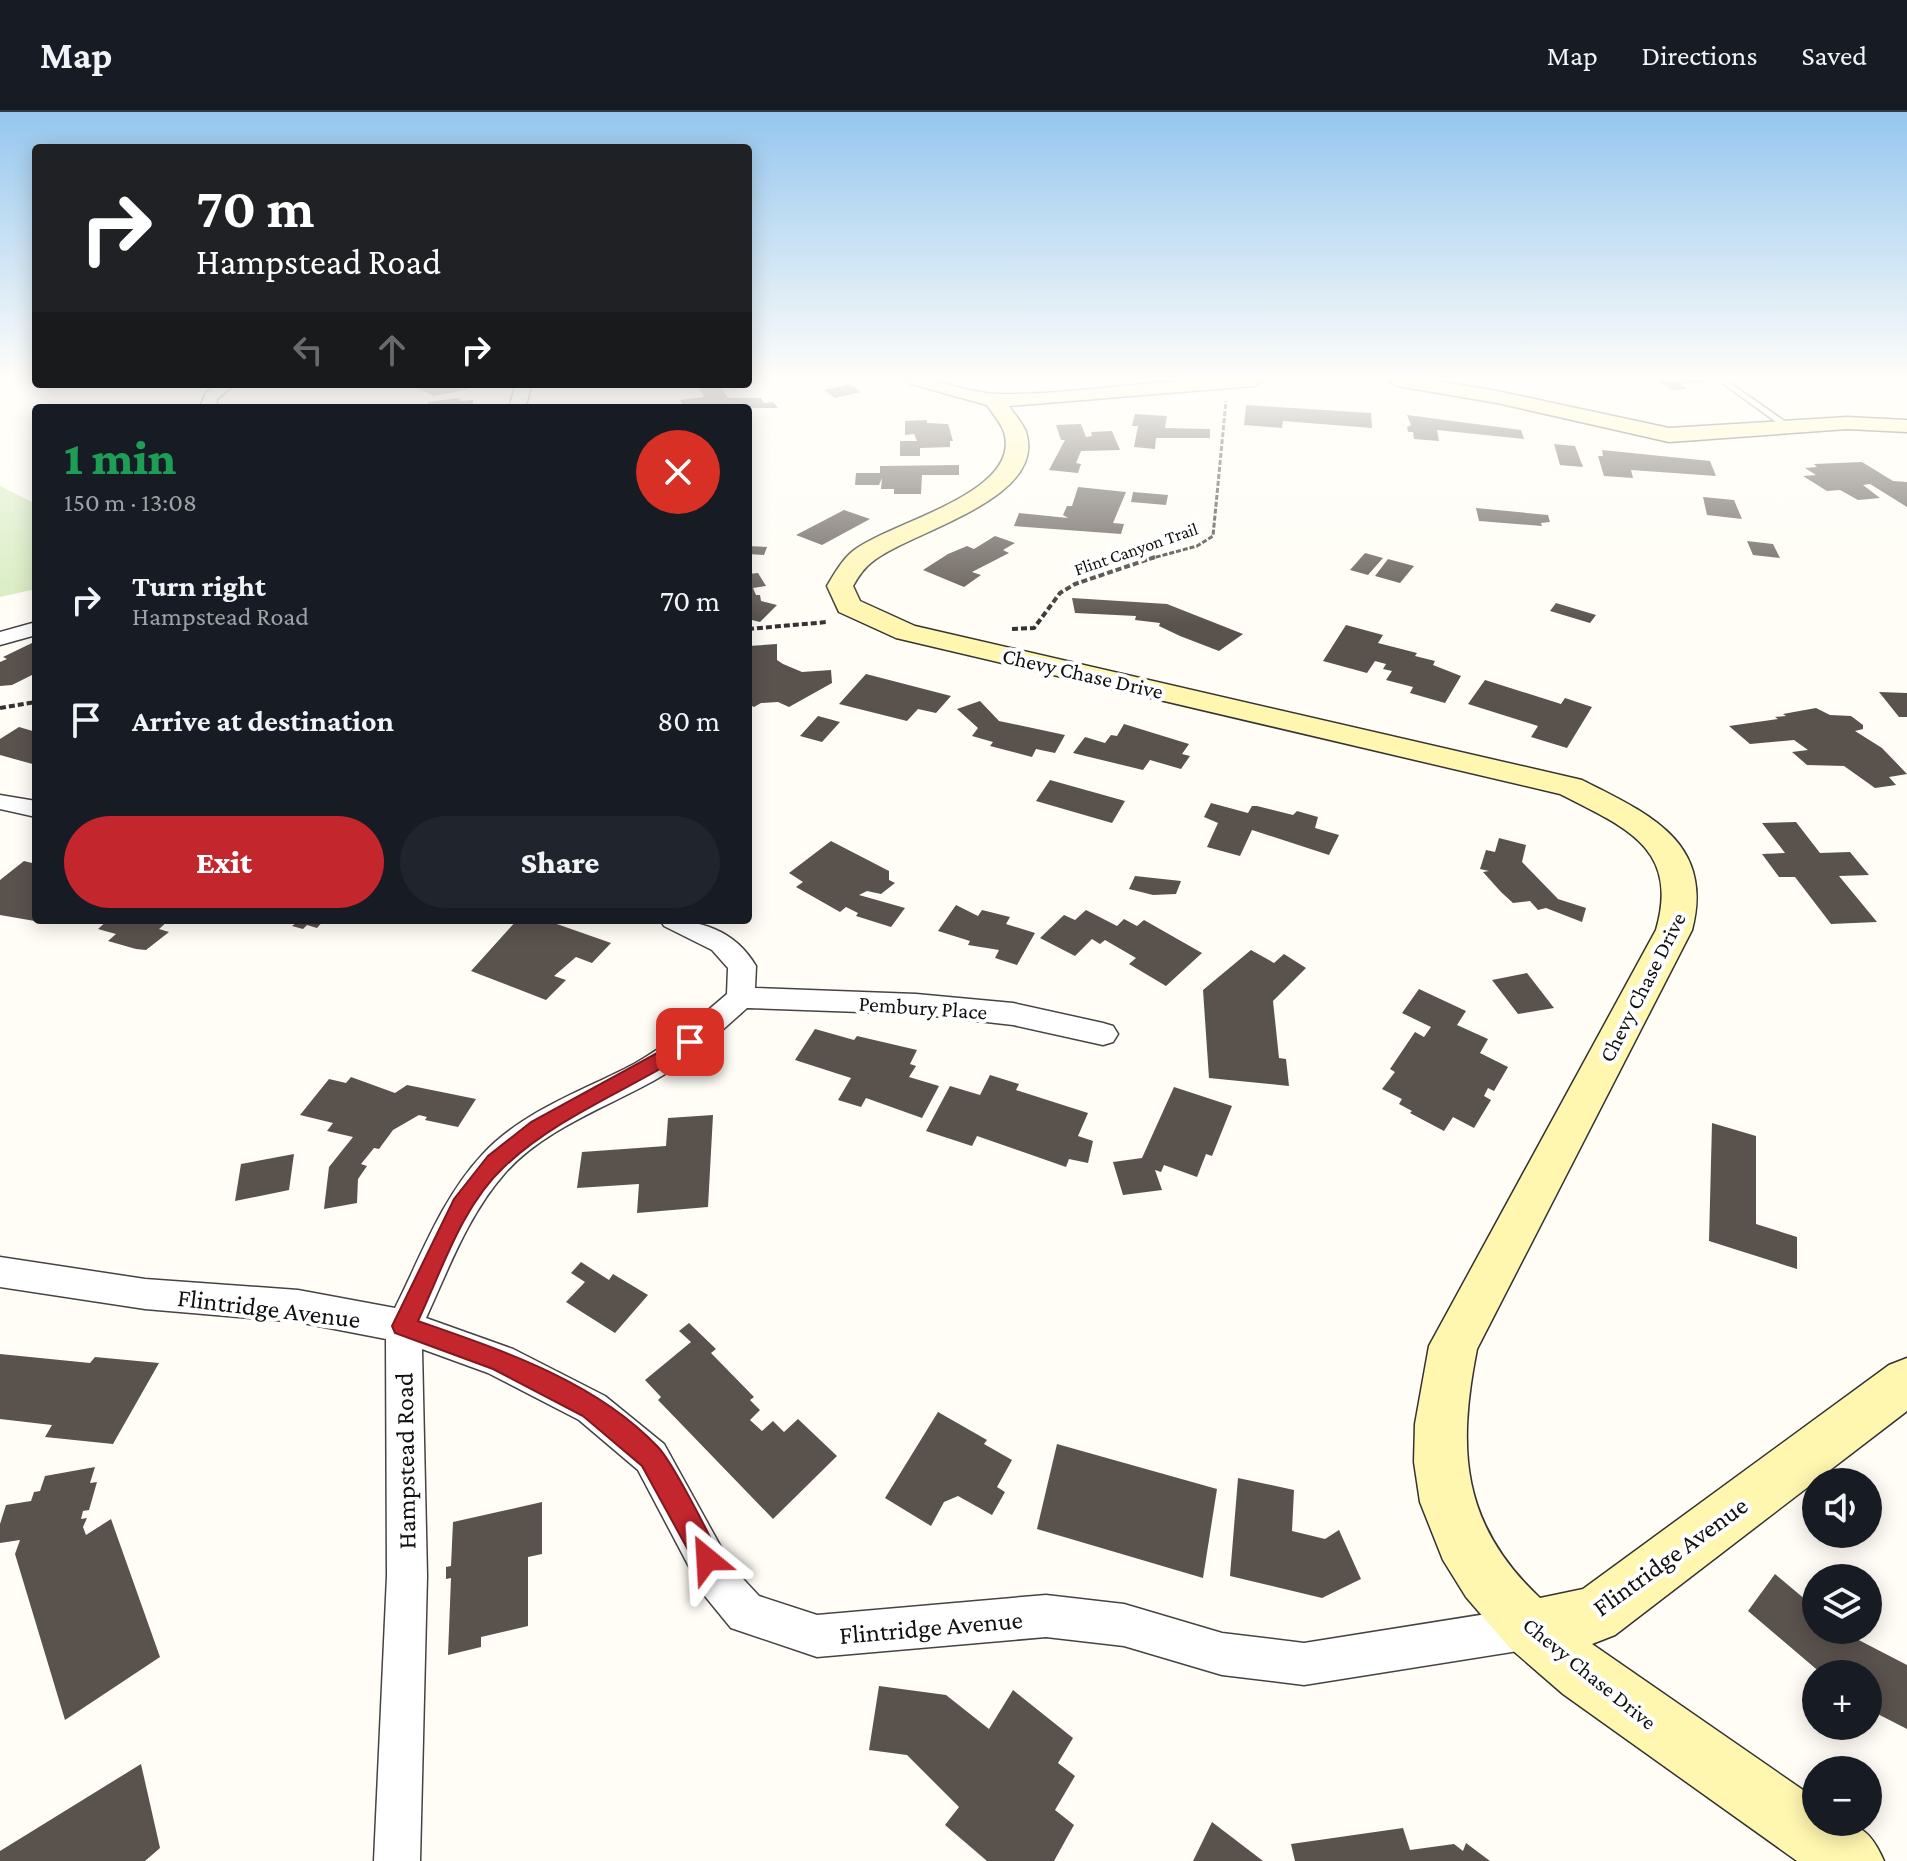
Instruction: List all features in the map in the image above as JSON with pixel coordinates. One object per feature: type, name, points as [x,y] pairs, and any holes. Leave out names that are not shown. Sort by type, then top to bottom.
[{"type":"main road","name":"Chevy Chase Drive","points":[[1013,462],[1004,477],[978,499],[865,555],[849,570],[840,586],[849,606],[906,632],[1571,787],[1650,834],[1675,866],[1685,889],[1684,907],[1674,930],[1453,1346],[1440,1403],[1437,1449],[1448,1505],[1481,1572],[1530,1628],[1607,1692],[1852,1861]]},
{"type":"main road","name":"Flintridge Avenue","points":[[1530,1628],[1595,1615],[1907,1381]]},
{"type":"street","points":[[0,639],[32,629]]},
{"type":"street","points":[[0,802],[32,808]]},
{"type":"street","points":[[682,924],[722,943],[742,966],[741,998]]},
{"type":"street","name":"Pembury Place","points":[[741,998],[916,1004],[1013,1014],[1103,1034]]},
{"type":"street","name":"Hampstead Road","points":[[397,1861],[407,1576],[404,1326],[462,1205],[495,1162],[538,1127],[648,1070],[690,1042],[741,998]]},
{"type":"street","name":"Flintridge Avenue","points":[[0,1272],[145,1294],[298,1306],[404,1326],[500,1361],[592,1408],[651,1457],[718,1581],[746,1613],[817,1636],[1046,1616],[1124,1625],[1222,1654],[1304,1664],[1530,1628]]},
{"type":"path","name":"Flint Canyon Trail","points":[[1001,628],[1034,628],[1060,593],[1075,584],[1197,546],[1213,536],[1220,462]]},
{"type":"path","points":[[752,629],[839,619]]},
{"type":"path","points":[[0,708],[32,703]]},
{"type":"green space","points":[[0,486],[32,502],[32,590],[0,597]]},
{"type":"building","points":[[1053,462],[1081,464],[1078,473],[1049,470]]},
{"type":"building","points":[[1559,462],[1581,462],[1583,467],[1560,465]]},
{"type":"building","points":[[1600,462],[1710,462],[1716,476],[1631,470],[1633,478],[1604,476]]},
{"type":"building","points":[[1862,462],[1893,481],[1907,482],[1907,507],[1870,484],[1863,485],[1880,498],[1858,500],[1840,490],[1827,491],[1803,476],[1816,475],[1805,468],[1817,467],[1814,464]]},
{"type":"building","points":[[959,465],[959,475],[922,475],[921,494],[894,494],[894,489],[881,489],[882,478],[879,485],[855,485],[856,473],[880,473],[880,466]]},
{"type":"building","points":[[1078,487],[1126,492],[1113,523],[1124,524],[1121,534],[1014,526],[1019,513],[1068,518],[1063,515],[1067,506],[1072,506]]},
{"type":"building","points":[[1133,492],[1168,495],[1166,505],[1131,502]]},
{"type":"building","points":[[1703,497],[1734,500],[1742,519],[1707,515]]},
{"type":"building","points":[[1476,508],[1548,515],[1550,522],[1541,523],[1542,526],[1479,521]]},
{"type":"building","points":[[844,510],[870,519],[822,545],[796,535]]},
{"type":"building","points":[[995,536],[1015,543],[1003,550],[1009,553],[972,572],[981,575],[964,587],[923,570],[948,554],[967,546],[974,549]]},
{"type":"building","points":[[1747,541],[1773,544],[1780,558],[1753,555]]},
{"type":"building","points":[[752,546],[767,547],[764,555],[752,554]]},
{"type":"building","points":[[1365,553],[1383,558],[1368,575],[1350,570]]},
{"type":"building","points":[[1388,559],[1414,566],[1400,583],[1375,576]]},
{"type":"building","points":[[758,573],[766,586],[753,588],[756,595],[760,595],[761,601],[777,605],[760,622],[752,620],[752,574]]},
{"type":"building","points":[[1072,598],[1167,604],[1243,634],[1219,651],[1180,636],[1159,626],[1160,623],[1135,620],[1136,616],[1075,613]]},
{"type":"building","points":[[1556,603],[1596,615],[1590,623],[1550,611]]},
{"type":"building","points":[[1346,625],[1383,635],[1378,643],[1417,653],[1415,656],[1435,661],[1433,665],[1461,676],[1445,703],[1410,693],[1413,687],[1386,680],[1392,671],[1383,669],[1386,664],[1375,661],[1367,673],[1323,661]]},
{"type":"building","points":[[32,643],[32,675],[12,685],[0,686],[0,662],[7,659],[3,657]]},
{"type":"building","points":[[777,644],[777,660],[802,672],[831,670],[832,683],[789,707],[778,702],[761,703],[754,707],[752,646]]},
{"type":"building","points":[[866,674],[951,696],[936,713],[918,709],[907,721],[839,704]]},
{"type":"building","points":[[1485,680],[1561,704],[1565,698],[1592,707],[1567,748],[1531,737],[1538,726],[1468,704]]},
{"type":"building","points":[[1879,692],[1907,693],[1907,717],[1899,717]]},
{"type":"building","points":[[980,701],[999,721],[1065,735],[1055,753],[1036,749],[1032,757],[990,746],[993,742],[972,736],[978,728],[957,709]]},
{"type":"building","points":[[1816,708],[1830,715],[1851,716],[1863,725],[1863,729],[1855,731],[1882,748],[1907,774],[1889,777],[1896,785],[1875,788],[1844,766],[1807,765],[1792,752],[1808,750],[1794,740],[1750,744],[1729,726],[1778,719],[1775,717]]},
{"type":"building","points":[[818,716],[840,722],[822,742],[800,736]]},
{"type":"building","points":[[1124,724],[1189,744],[1182,754],[1190,756],[1181,769],[1150,760],[1143,770],[1073,753],[1085,737],[1105,743],[1111,735],[1117,736]]},
{"type":"building","points":[[19,727],[32,731],[32,764],[0,755],[0,739]]},
{"type":"building","points":[[1050,780],[1125,801],[1112,823],[1036,801]]},
{"type":"building","points":[[1211,803],[1248,813],[1252,806],[1293,815],[1297,811],[1318,817],[1315,828],[1339,835],[1329,855],[1252,830],[1240,856],[1207,847],[1218,823],[1204,817]]},
{"type":"building","points":[[1796,822],[1820,853],[1850,852],[1869,875],[1839,876],[1877,922],[1831,924],[1795,877],[1779,877],[1762,854],[1785,853],[1762,823]]},
{"type":"building","points":[[1499,838],[1526,845],[1522,862],[1558,899],[1586,908],[1582,922],[1546,908],[1538,910],[1530,901],[1513,903],[1501,892],[1483,872],[1489,871],[1480,869],[1486,850],[1495,852]]},
{"type":"building","points":[[831,841],[889,871],[889,880],[895,883],[881,894],[867,891],[859,895],[905,908],[891,927],[856,916],[858,913],[846,907],[840,912],[796,887],[803,882],[789,873]]},
{"type":"building","points":[[24,861],[32,863],[32,921],[0,915],[0,880]]},
{"type":"building","points":[[1135,876],[1181,881],[1176,894],[1153,895],[1129,889]]},
{"type":"building","points":[[956,905],[978,916],[982,910],[1010,917],[1006,924],[1035,933],[1017,965],[995,958],[999,950],[968,945],[970,941],[938,931]]},
{"type":"building","points":[[1086,910],[1117,926],[1124,919],[1137,926],[1144,920],[1202,953],[1166,986],[1129,964],[1136,958],[1105,940],[1100,944],[1092,939],[1075,956],[1040,938],[1064,915],[1075,920]]},
{"type":"building","points":[[104,924],[165,924],[159,929],[169,932],[146,950],[108,941],[116,934],[98,929]]},
{"type":"building","points":[[320,924],[317,928],[307,925],[303,929],[292,926]]},
{"type":"building","points":[[513,924],[557,924],[611,943],[592,963],[576,957],[554,976],[566,980],[546,1000],[471,971]]},
{"type":"building","points":[[1251,950],[1274,963],[1284,954],[1306,968],[1273,1001],[1279,1058],[1286,1059],[1289,1086],[1209,1078],[1203,990]]},
{"type":"building","points":[[1527,973],[1554,1008],[1518,1014],[1492,980]]},
{"type":"building","points":[[1419,989],[1466,1011],[1457,1025],[1488,1039],[1480,1053],[1508,1067],[1494,1091],[1488,1088],[1484,1096],[1491,1100],[1474,1128],[1453,1117],[1444,1131],[1410,1113],[1412,1111],[1399,1104],[1402,1099],[1382,1089],[1395,1072],[1390,1069],[1415,1032],[1424,1037],[1431,1027],[1402,1013]]},
{"type":"building","points":[[815,1029],[854,1040],[857,1036],[917,1050],[910,1064],[916,1066],[909,1077],[939,1086],[922,1118],[866,1098],[861,1107],[838,1100],[851,1078],[795,1060]]},
{"type":"building","points":[[990,1075],[1019,1084],[1016,1090],[1088,1113],[1078,1136],[1093,1141],[1088,1163],[1069,1159],[1066,1167],[977,1136],[972,1146],[926,1131],[950,1086],[980,1095]]},
{"type":"building","points":[[351,1077],[395,1093],[407,1085],[476,1099],[458,1127],[425,1120],[427,1117],[419,1115],[393,1130],[379,1149],[374,1148],[361,1164],[367,1166],[358,1179],[357,1203],[324,1209],[329,1167],[353,1137],[327,1131],[333,1123],[300,1115],[329,1079],[346,1083]]},
{"type":"building","points":[[1174,1087],[1232,1106],[1212,1156],[1206,1154],[1197,1177],[1164,1165],[1161,1172],[1155,1170],[1162,1190],[1123,1195],[1113,1162],[1142,1158]]},
{"type":"building","points":[[713,1115],[708,1207],[637,1213],[639,1184],[577,1188],[582,1152],[666,1146],[668,1118]]},
{"type":"building","points":[[1712,1123],[1756,1136],[1756,1224],[1797,1237],[1797,1269],[1709,1241]]},
{"type":"building","points":[[294,1154],[289,1190],[235,1201],[241,1164]]},
{"type":"building","points":[[581,1262],[609,1280],[613,1274],[648,1295],[615,1333],[566,1302],[585,1282],[571,1273]]},
{"type":"building","points":[[689,1323],[716,1349],[711,1353],[754,1397],[750,1400],[760,1410],[750,1420],[762,1431],[773,1421],[784,1432],[798,1419],[837,1456],[773,1519],[658,1400],[661,1397],[645,1380],[691,1342],[679,1331]]},
{"type":"building","points":[[0,1354],[90,1363],[95,1357],[159,1363],[113,1444],[45,1437],[52,1425],[0,1419]]},
{"type":"building","points":[[938,1412],[987,1440],[984,1444],[1012,1460],[997,1487],[1005,1492],[992,1515],[958,1496],[944,1502],[931,1526],[885,1498]]},
{"type":"building","points":[[1057,1444],[1217,1489],[1203,1578],[1037,1529]]},
{"type":"building","points":[[95,1467],[90,1483],[97,1482],[89,1510],[83,1511],[81,1519],[87,1518],[83,1527],[86,1535],[111,1519],[160,1657],[65,1720],[15,1554],[20,1540],[0,1543],[0,1524],[6,1505],[31,1501],[34,1492],[40,1491],[45,1476]]},
{"type":"building","points":[[1238,1478],[1294,1490],[1292,1531],[1325,1539],[1339,1530],[1361,1579],[1322,1598],[1230,1576]]},
{"type":"building","points":[[542,1502],[542,1554],[528,1557],[528,1626],[481,1637],[481,1647],[448,1655],[451,1578],[446,1579],[446,1567],[451,1566],[453,1522]]},
{"type":"building","points":[[1775,1574],[1802,1597],[1802,1644],[1866,1644],[1907,1665],[1907,1729],[1882,1716],[1882,1660],[1806,1660],[1748,1611]]},
{"type":"building","points":[[879,1686],[946,1695],[989,1729],[1013,1690],[1073,1738],[1058,1763],[1075,1776],[1055,1810],[1074,1825],[1054,1861],[987,1861],[945,1825],[959,1807],[907,1755],[869,1750]]},
{"type":"building","points":[[141,1764],[160,1848],[145,1861],[0,1861],[0,1851]]},
{"type":"building","points":[[1212,1822],[1263,1861],[1193,1861]]},
{"type":"building","points":[[1403,1828],[1410,1850],[1454,1844],[1463,1851],[1466,1843],[1490,1861],[1295,1861],[1291,1844]]},
{"type":"route","points":[[690,1042],[648,1070],[538,1127],[495,1162],[462,1205],[440,1257],[404,1326],[500,1361],[592,1408],[651,1457],[707,1559]]}]
